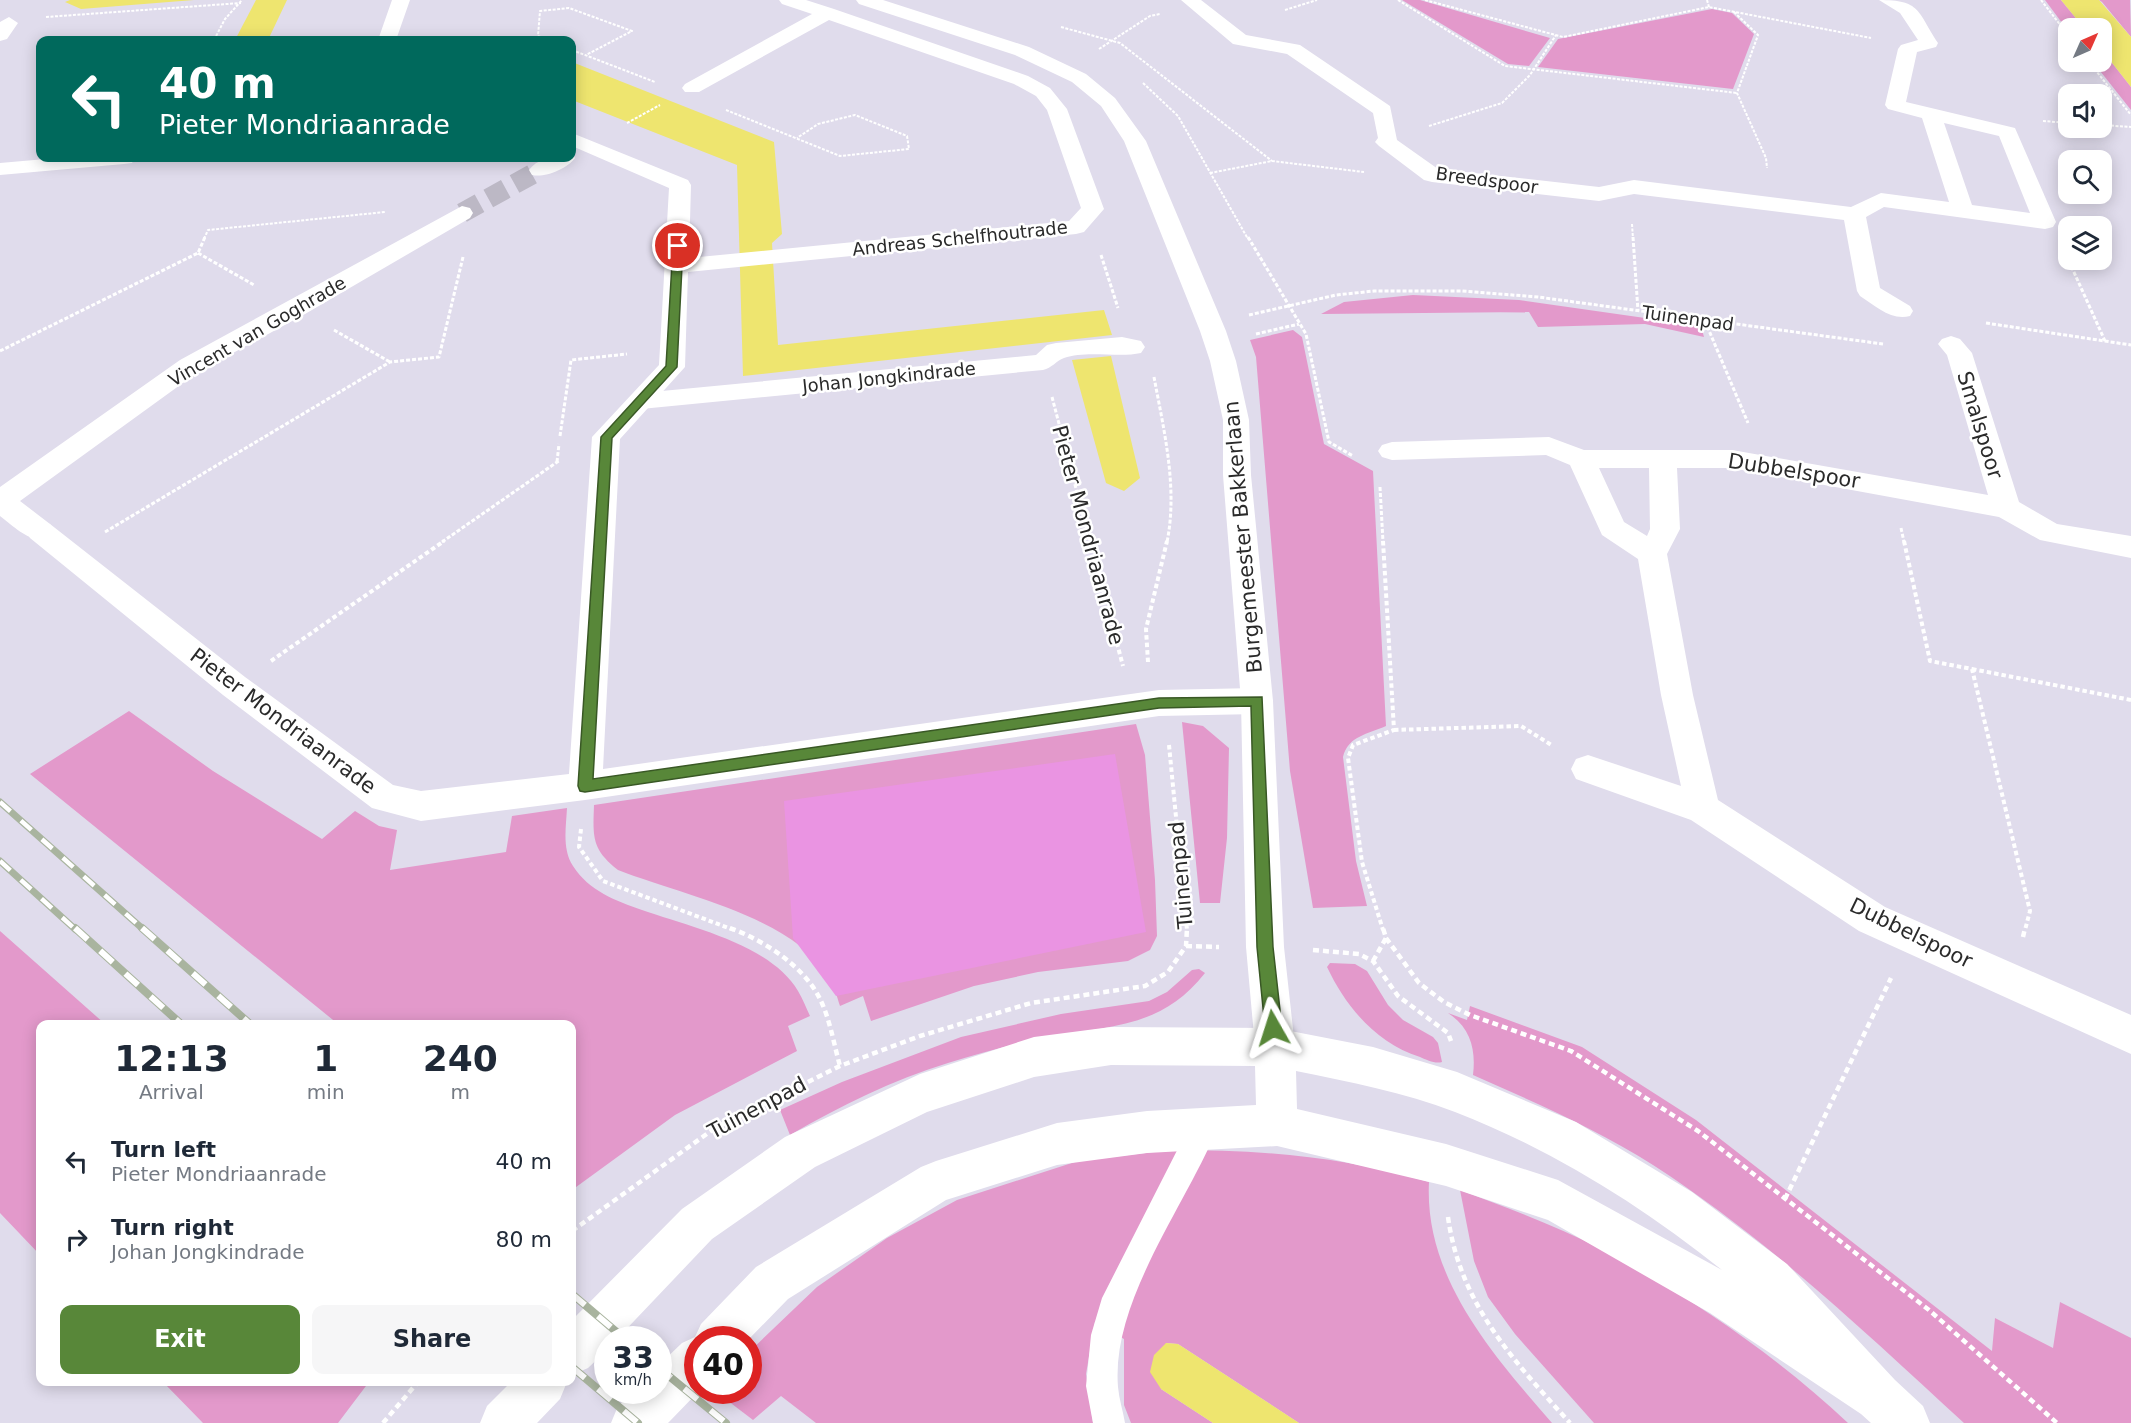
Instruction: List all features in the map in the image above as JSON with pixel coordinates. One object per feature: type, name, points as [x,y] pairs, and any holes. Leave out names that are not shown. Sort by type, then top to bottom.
[{"type":"street","points":[[388,36],[401,0]]},
{"type":"street","name":"Andreas Schelfhoutrade","points":[[678,266],[1076,227],[1093,209],[1057,109],[1043,92],[1021,80],[788,0]]},
{"type":"street","name":"Burgemeester Bakkerlaan","points":[[865,0],[1022,51],[1061,68],[1101,95],[1120,117],[1135,141],[1223,361],[1236,420],[1237,475],[1257,701],[1265,947],[1275,1047],[1277,1125]]},
{"type":"street","points":[[1888,0],[1907,9],[1929,43],[1908,50],[1895,105],[2008,132],[2045,222]]},
{"type":"street","points":[[1194,3],[1240,40],[1293,49],[1383,110],[1388,138]]},
{"type":"street","points":[[692,88],[828,13]]},
{"type":"street","points":[[1931,114],[1964,210]]},
{"type":"street","name":"Breedspoor","points":[[1388,138],[1386,142],[1432,175],[1599,194],[1630,188],[1854,214]]},
{"type":"street","points":[[577,146],[680,185],[672,367],[606,437],[585,786]]},
{"type":"street","points":[[0,169],[79,162]]},
{"type":"street","points":[[540,170],[556,162]]},
{"type":"street","points":[[1901,311],[1869,291],[1854,214],[1881,200],[2045,222]]},
{"type":"street","name":"Vincent van Goghrade","points":[[0,501],[189,366],[296,309],[462,213]]},
{"type":"street","name":"Smalspoor","points":[[1951,344],[1959,353],[2006,508]]},
{"type":"street","name":"Johan Jongkindrade","points":[[641,401],[1043,362],[1056,351],[1122,345],[1140,346]]},
{"type":"street","name":"Dubbelspoor","points":[[1392,451],[1549,446],[1581,459],[1732,459],[2006,508],[2050,533],[2131,547]]},
{"type":"street","points":[[1663,458],[1665,529],[1652,554],[1677,695],[1703,808]]},
{"type":"street","points":[[1581,459],[1612,528],[1652,554]]},
{"type":"street","name":"Pieter Mondriaanrade","points":[[0,501],[234,686],[384,798],[421,806],[585,786],[1146,705],[1257,701]]},
{"type":"street","name":"Dubbelspoor","points":[[1588,769],[1703,808],[1872,919],[2131,1035]]},
{"type":"street","points":[[576,1349],[697,1224],[800,1152],[920,1094],[1034,1057],[1111,1046],[1275,1047],[1373,1067],[1456,1092],[1561,1137],[1677,1207],[1771,1280],[1892,1410]]},
{"type":"street","points":[[731,1326],[772,1283],[936,1182],[1057,1144],[1147,1132],[1277,1125],[1446,1165],[1558,1202],[1726,1297],[1892,1410]]},
{"type":"street","points":[[635,1423],[684,1373]]},
{"type":"street","points":[[504,1423],[539,1386]]},
{"type":"lane","points":[[1109,1423],[1102,1386],[1107,1335],[1117,1298],[1203,1129]]},
{"type":"path","points":[[1398,0],[1505,66],[1737,93]]},
{"type":"path","points":[[1425,0],[1563,37],[1709,7],[1916,47]]},
{"type":"path","points":[[1707,0],[1709,7]]},
{"type":"path","points":[[2042,0],[2058,22]]},
{"type":"path","points":[[46,17],[241,2]]},
{"type":"path","points":[[216,36],[225,19],[241,2]]},
{"type":"path","points":[[1094,53],[1150,16],[1194,3]]},
{"type":"path","points":[[538,36],[540,11],[569,8],[632,32],[585,56]]},
{"type":"path","points":[[1734,12],[1758,35],[1737,93],[1766,158],[1772,204]]},
{"type":"path","points":[[1054,25],[1120,43],[1272,161]]},
{"type":"path","points":[[1388,138],[1502,103],[1533,69],[1556,35]]},
{"type":"path","points":[[576,52],[661,85]]},
{"type":"path","points":[[2097,72],[2131,115]]},
{"type":"path","points":[[619,128],[664,103]]},
{"type":"path","points":[[724,109],[840,156],[909,149],[907,136],[855,115],[818,124],[796,138]]},
{"type":"path","points":[[2112,126],[2131,127]]},
{"type":"path","points":[[1356,457],[1329,442],[1306,334],[1287,306],[1210,172],[1272,161],[1406,177],[1432,175]]},
{"type":"path","points":[[1630,188],[1638,311]]},
{"type":"path","name":"Tuinenpad","points":[[576,1228],[715,1128],[840,1066],[920,1036],[1020,1006],[1145,986],[1168,972],[1186,946],[1187,919],[1169,740],[1146,705],[1148,627],[1170,525],[1171,495],[1163,425],[1140,346],[1095,238],[1084,219]]},
{"type":"path","points":[[2045,222],[2061,244],[2105,341]]},
{"type":"path","name":"Tuinenpad","points":[[1240,316],[1336,295],[1413,290],[1498,293],[1878,345],[1888,343]]},
{"type":"path","points":[[1705,321],[1766,465]]},
{"type":"path","points":[[1982,322],[2131,345]]},
{"type":"path","points":[[1249,336],[1299,324]]},
{"type":"path","points":[[557,462],[571,360],[673,350]]},
{"type":"path","name":"Pieter Mondriaanrade","points":[[1043,362],[1146,705]]},
{"type":"path","points":[[234,686],[557,462],[606,437]]},
{"type":"path","points":[[1379,476],[1394,730]]},
{"type":"path","points":[[1893,488],[1930,661],[2131,700]]},
{"type":"path","points":[[1972,669],[2030,911],[2013,982]]},
{"type":"path","points":[[1588,769],[1521,726],[1394,730],[1353,745],[1348,758],[1362,862],[1386,938],[1419,983],[1444,1002],[1470,1015],[1571,1051],[1698,1131],[1929,1310],[2057,1423]]},
{"type":"path","points":[[585,786],[579,847],[603,881],[746,934],[787,957],[820,998],[840,1066]]},
{"type":"path","points":[[1785,1200],[1911,937]]},
{"type":"path","points":[[1373,961],[1386,938]]},
{"type":"path","points":[[383,1423],[415,1386]]},
{"type":"shaded area","points":[[70,0],[194,0],[81,9],[65,2]]},
{"type":"shaded area","points":[[256,0],[287,0],[270,36],[237,36]]},
{"type":"shaded area","points":[[1402,0],[1420,0],[1550,38],[1529,66],[1508,64]]},
{"type":"shaded area","points":[[2045,0],[2061,0],[2076,18],[2058,18]]},
{"type":"shaded area","points":[[2061,0],[2099,0],[2131,37],[2131,87],[2112,63],[2112,18],[2076,18]]},
{"type":"shaded area","points":[[2099,0],[2130,0],[2131,37],[2102,2]]},
{"type":"shaded area","points":[[1712,9],[1732,13],[1754,34],[1733,89],[1538,67],[1558,39]]},
{"type":"shaded area","points":[[2112,63],[2131,87],[2131,110],[2112,84],[2101,72],[2112,72]]},
{"type":"shaded area","points":[[576,64],[774,142],[782,234],[772,243],[778,345],[1104,310],[1112,335],[743,376],[737,165],[576,102]]},
{"type":"shaded area","points":[[1413,295],[1519,300],[1701,326],[1704,337],[1645,324],[1538,327],[1529,312],[1321,314],[1344,302]]},
{"type":"shaded area","points":[[1293,330],[1302,337],[1324,444],[1373,471],[1386,726],[1354,740],[1349,744],[1343,757],[1356,861],[1367,906],[1313,908],[1290,771],[1256,357],[1250,340]]},
{"type":"shaded area","points":[[1111,356],[1140,478],[1124,491],[1106,483],[1072,360]]},
{"type":"shaded area","points":[[129,711],[213,771],[322,839],[355,811],[379,826],[397,830],[390,870],[506,852],[512,816],[567,808],[567,853],[579,875],[595,889],[622,903],[728,939],[749,949],[769,961],[785,975],[798,991],[810,1016],[788,1026],[797,1051],[675,1115],[576,1187],[576,1020],[333,1020],[30,774]]},
{"type":"shaded area","points":[[1182,722],[1203,726],[1229,748],[1227,838],[1220,903],[1200,903]]},
{"type":"shaded area","points":[[1136,724],[1145,755],[1155,880],[1157,936],[1150,950],[1128,961],[1038,972],[974,986],[871,1021],[863,996],[840,1006],[829,976],[811,955],[789,938],[733,910],[618,870],[598,848],[594,834],[594,805]]},
{"type":"shaded area","points":[[1115,754],[1146,932],[836,996],[793,938],[784,801]]},
{"type":"shaded area","points":[[0,931],[100,1020],[36,1020],[36,1251],[0,1213]]},
{"type":"shaded area","points":[[1330,963],[1355,964],[1367,971],[1388,1005],[1403,1020],[1433,1037],[1438,1043],[1442,1062],[1431,1061],[1404,1051],[1376,1033],[1343,996],[1327,967]]},
{"type":"shaded area","points":[[1199,969],[1205,973],[1171,1005],[1133,1022],[1009,1046],[927,1070],[867,1094],[790,1135],[780,1110],[842,1082],[961,1037],[1061,1014],[1149,1001],[1167,992],[1192,970]]},
{"type":"shaded area","points":[[1470,1006],[1582,1047],[1696,1120],[1992,1351],[1995,1318],[2053,1348],[2060,1302],[2131,1338],[2131,1423],[1964,1423],[1814,1287],[1695,1193],[1610,1140],[1473,1075],[1474,1057],[1470,1040],[1462,1026],[1448,1013],[1467,1020]]},
{"type":"shaded area","points":[[1171,1150],[1237,1151],[1332,1160],[1429,1182],[1430,1217],[1438,1251],[1450,1283],[1486,1343],[1552,1423],[1299,1423],[1178,1344],[1166,1343],[1161,1389],[1213,1423],[1131,1423],[1124,1405],[1124,1339],[1095,1322],[1086,1374],[1093,1423],[816,1423],[781,1396],[753,1420],[732,1404],[762,1404],[762,1340],[817,1287],[887,1238],[957,1200],[1078,1161]]},
{"type":"shaded area","points":[[1460,1190],[1568,1233],[1603,1250],[1667,1287],[1762,1351],[1821,1398],[1848,1423],[1594,1423],[1515,1334],[1488,1297],[1474,1261]]},
{"type":"shaded area","points":[[1166,1343],[1178,1344],[1299,1423],[1213,1423],[1161,1389],[1150,1372],[1154,1355]]},
{"type":"shaded area","points":[[167,1386],[366,1386],[338,1423],[203,1423]]},
{"type":"tunnel","points":[[462,213],[540,170]]},
{"type":"railway","points":[[0,802],[144,930]]},
{"type":"railway","points":[[0,861],[76,930]]},
{"type":"railway","points":[[75,928],[177,1020]]},
{"type":"railway","points":[[142,928],[246,1020]]},
{"type":"railway","points":[[576,1297],[610,1326]]},
{"type":"railway","points":[[576,1370],[638,1423]]},
{"type":"railway","points":[[672,1379],[726,1423]]},
{"type":"route","points":[[678,246],[672,367],[606,437],[585,786],[1159,703],[1257,701],[1265,947],[1273,1028]]}]
